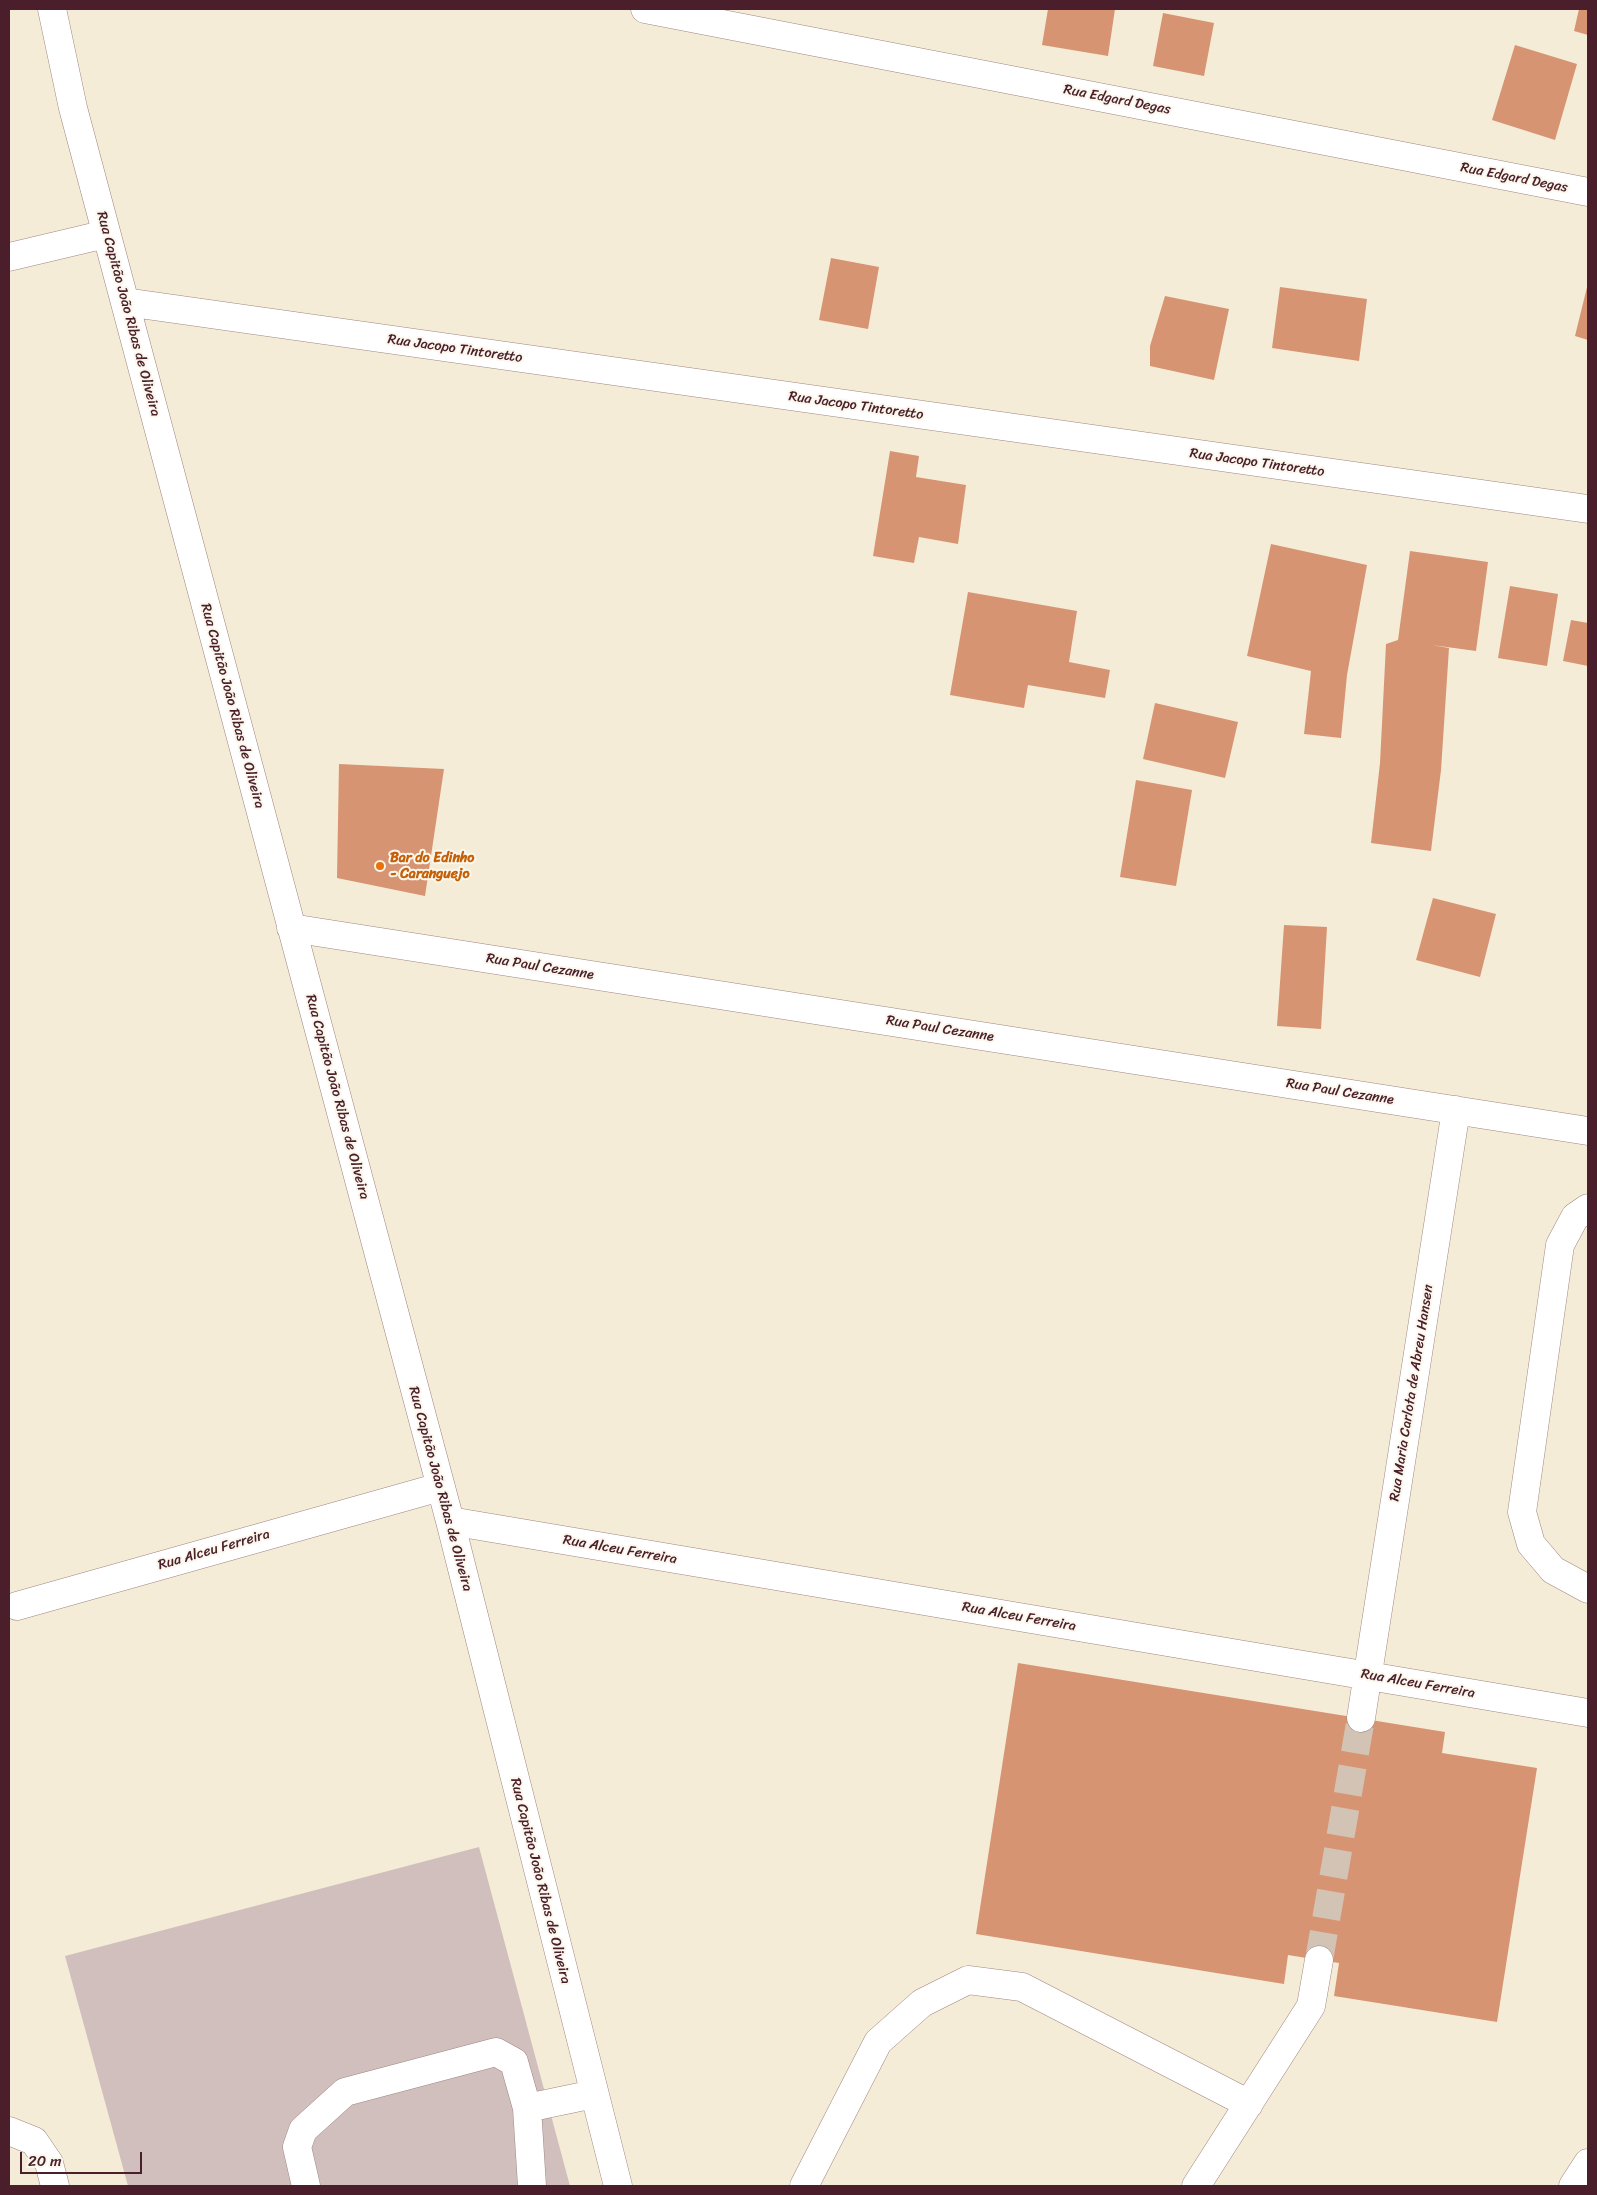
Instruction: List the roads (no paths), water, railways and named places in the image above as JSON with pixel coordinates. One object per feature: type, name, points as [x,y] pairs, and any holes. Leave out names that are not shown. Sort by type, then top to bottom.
[{"type":"street","name":"Rua Capitão João Ribas de Oliveira","points":[[52,9],[73,108],[106,234],[450,1521],[618,2186]]},
{"type":"street","name":"Rua Edgard Degas","points":[[646,9],[1588,192]]},
{"type":"street","points":[[9,257],[106,234]]},
{"type":"street","name":"Rua Jacopo Tintoretto","points":[[125,302],[1588,509]]},
{"type":"street","name":"Rua Paul Cezanne","points":[[291,928],[1588,1131]]},
{"type":"street","name":"Rua Maria Carlota de Abreu Hansen","points":[[1361,1718],[1456,1110]]},
{"type":"street","points":[[1588,1208],[1575,1217],[1560,1245],[1522,1512],[1531,1544],[1553,1570],[1588,1589]]},
{"type":"street","name":"Rua Alceu Ferreira","points":[[17,1606],[440,1487]]},
{"type":"street","name":"Rua Alceu Ferreira","points":[[450,1521],[1588,1713]]},
{"type":"street","points":[[1196,2186],[1311,2006],[1319,1960]]},
{"type":"street","points":[[804,2186],[878,2042],[922,2003],[968,1980],[1022,1987],[1249,2104]]},
{"type":"street","points":[[306,2186],[297,2147],[303,2130],[345,2092],[496,2052],[514,2062],[527,2108],[532,2186]]},
{"type":"street","points":[[527,2108],[594,2094]]},
{"type":"street","points":[[9,2131],[34,2141],[49,2162],[56,2186]]},
{"type":"street","points":[[1572,2186],[1588,2163]]},
{"type":"tunnel","points":[[1319,1960],[1361,1718]]},
{"type":"place","name":"Bar do Edinho - Caranguejo","points":[[380,866]]}]
